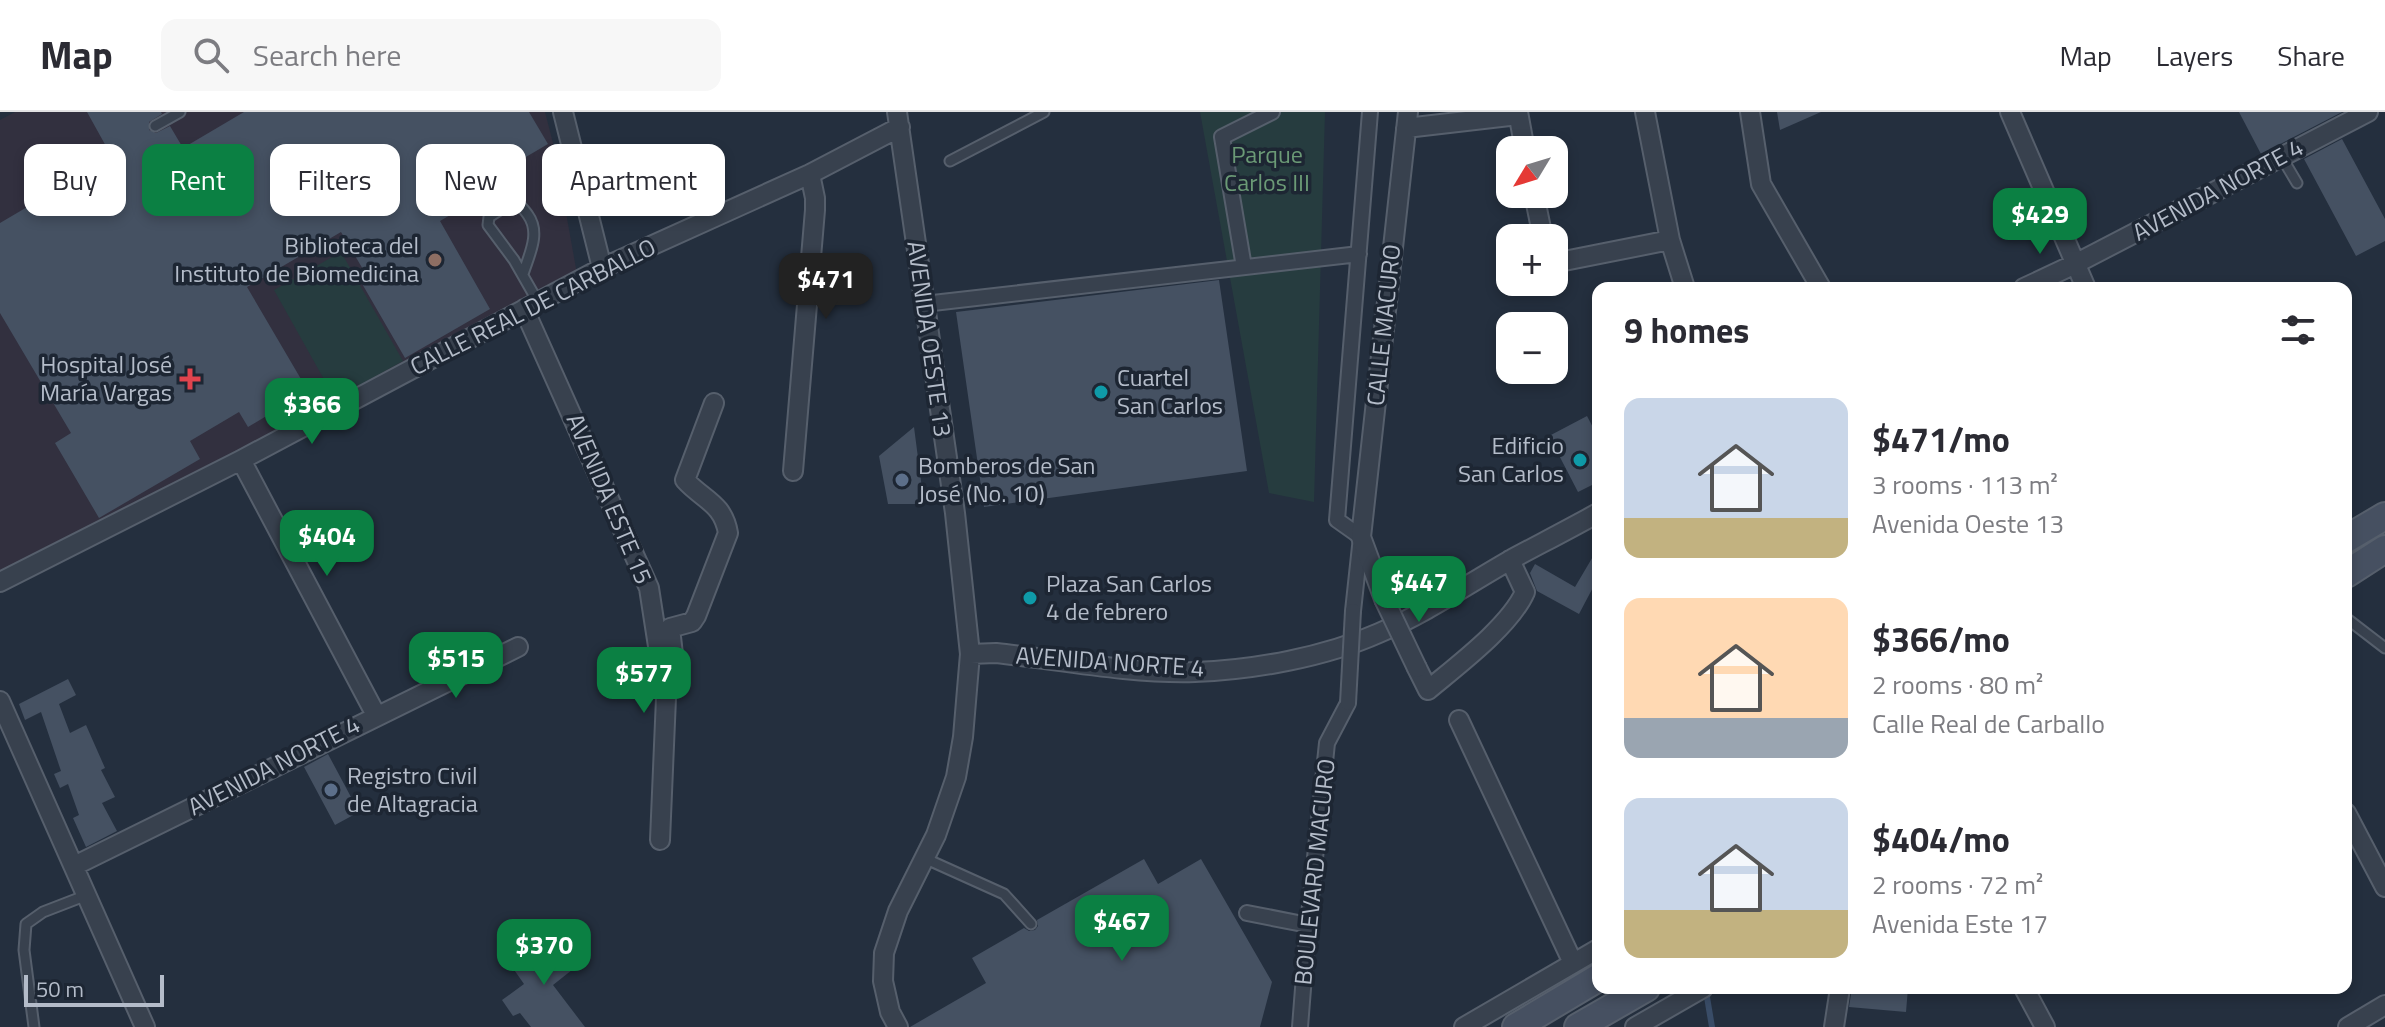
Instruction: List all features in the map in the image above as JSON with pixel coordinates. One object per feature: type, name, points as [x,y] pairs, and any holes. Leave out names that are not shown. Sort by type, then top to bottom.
[{"type":"main road","points":[[2352,535],[2385,516]]},
{"type":"main road","points":[[2352,570],[2385,549]]},
{"type":"main road","points":[[1516,1027],[1592,982]]},
{"type":"main road","points":[[1578,1027],[1636,994]]},
{"type":"street","points":[[563,112],[602,268]]},
{"type":"street","points":[[1244,267],[1222,137],[1272,112]]},
{"type":"street","points":[[1370,112],[1337,520],[1361,537],[1384,599],[1428,690],[1468,657],[1519,605],[1525,592],[1510,560]]},
{"type":"street","points":[[1645,112],[1670,240],[1683,282]]},
{"type":"street","points":[[1750,112],[1761,184],[1818,282]]},
{"type":"street","points":[[2010,112],[2083,282]]},
{"type":"street","name":"AVENIDA NORTE 4","points":[[2037,282],[2368,112]]},
{"type":"street","points":[[1407,120],[1518,114],[1522,136]]},
{"type":"street","name":"CALLE REAL DE CARBALLO","points":[[0,582],[241,460],[602,268],[810,174],[898,120]]},
{"type":"street","name":"AVENIDA OESTE 13","points":[[898,120],[955,513],[970,654],[963,737],[956,777],[936,835],[898,911],[884,953],[883,981],[890,1012],[898,1027]]},
{"type":"street","name":"CALLE MACURO","points":[[1361,537],[1407,120]]},
{"type":"street","points":[[793,471],[815,210],[810,174]]},
{"type":"street","points":[[1568,260],[1670,240]]},
{"type":"street","points":[[924,304],[1359,254]]},
{"type":"street","name":"AVENIDA ESTE 15","points":[[531,306],[649,588],[666,698],[660,840]]},
{"type":"street","points":[[666,698],[675,672],[670,628],[692,622],[696,616],[728,533],[726,518],[685,480],[714,403]]},
{"type":"street","points":[[241,460],[376,715]]},
{"type":"street","name":"AVENIDA NORTE 4","points":[[970,654],[996,653],[1150,671],[1205,671],[1263,665],[1306,656],[1380,633],[1592,516]]},
{"type":"street","name":"BOULEVARD MACURO","points":[[1300,1027],[1327,743],[1348,703],[1361,537]]},
{"type":"street","name":"AVENIDA NORTE 4","points":[[74,866],[518,647]]},
{"type":"street","points":[[0,701],[145,1027]]},
{"type":"street","points":[[1459,720],[1573,963]]},
{"type":"street","points":[[2352,824],[2385,887]]},
{"type":"street","points":[[1247,913],[1308,925]]},
{"type":"street","points":[[1464,1027],[1592,952]]},
{"type":"street","points":[[1635,1027],[1693,994]]},
{"type":"street","points":[[1834,1027],[1839,994]]},
{"type":"street","points":[[2027,994],[2045,1027]]},
{"type":"street","points":[[2348,1027],[2385,1005]]},
{"type":"lane","points":[[155,126],[180,112]]},
{"type":"lane","points":[[950,161],[1044,112]]},
{"type":"lane","points":[[2281,156],[2297,183]]},
{"type":"lane","points":[[523,274],[535,237],[533,223],[519,204],[512,202],[489,217],[488,225],[523,274],[531,306]]},
{"type":"lane","points":[[2352,623],[2385,648]]},
{"type":"lane","points":[[924,858],[1004,894],[1031,924]]},
{"type":"lane","points":[[34,1027],[24,950],[26,924],[43,912],[87,895]]},
{"type":"shaded area","name":"Hospital José María Vargas","points":[[15,112],[545,112],[553,144],[542,144],[542,216],[567,216],[577,274],[223,461],[0,574],[0,120]]},
{"type":"green space","name":"Parque Carlos III","points":[[1200,112],[1325,112],[1314,502],[1269,493]]},
{"type":"green space","points":[[341,252],[403,361],[335,399],[274,290]]},
{"type":"building","points":[[87,112],[161,112],[149,122],[149,130],[156,133],[170,126],[181,144],[142,144],[142,216],[254,216],[254,144],[190,144],[244,112],[529,112],[548,144],[542,144],[542,148],[526,157],[526,144],[416,144],[416,216],[448,216],[440,221],[490,309],[405,358],[357,275],[364,271],[341,232],[247,287],[308,391],[248,427],[239,412],[190,441],[200,459],[99,518],[55,443],[71,433],[0,313],[0,223],[24,209],[24,216],[126,216],[126,144],[105,144]]},
{"type":"building","points":[[1777,112],[1821,112],[1780,130]]},
{"type":"building","points":[[2239,112],[2342,112],[2261,154]]},
{"type":"building","points":[[2342,139],[2385,219],[2385,241],[2356,256],[2304,159]]},
{"type":"building","name":"Cuartel San Carlos","points":[[1219,280],[1247,471],[984,507],[956,312]]},
{"type":"building","name":"Edificio San Carlos","points":[[1587,416],[1592,426],[1592,485],[1578,492],[1549,436]]},
{"type":"building","name":"Bomberos de San José (No. 10)","points":[[914,427],[924,504],[888,504],[879,456]]},
{"type":"building","points":[[1592,558],[1592,589],[1579,614],[1537,591],[1530,573],[1535,564],[1575,587]]},
{"type":"building","points":[[68,679],[76,695],[59,704],[70,733],[86,725],[105,768],[101,770],[115,797],[102,803],[117,831],[86,847],[73,818],[79,815],[68,784],[60,788],[54,774],[61,771],[41,712],[25,720],[19,704]]},
{"type":"building","name":"Registro Civil de Altagracia","points":[[328,754],[359,812],[335,825],[304,767]]},
{"type":"building","points":[[1144,859],[1158,884],[1201,859],[1272,982],[1260,1027],[910,1027],[986,983],[972,958],[1024,928],[1035,930],[1037,920]]},
{"type":"building","points":[[565,938],[582,962],[553,985],[585,1027],[531,1027],[520,1013],[513,1016],[502,1000],[524,984],[510,964],[535,941],[544,955]]},
{"type":"building","points":[[1851,994],[1908,994],[1906,1012],[1849,1007]]},
{"type":"waterway","points":[[1706,994],[1712,1027]]},
{"type":"place","name":"Biblioteca del Instituto de Biomedicina","points":[[435,260]]},
{"type":"place","name":"Hospital José María Vargas","points":[[190,379]]},
{"type":"place","name":"Cuartel San Carlos","points":[[1101,392]]},
{"type":"place","name":"Edificio San Carlos","points":[[1580,460]]},
{"type":"place","name":"Bomberos de San José (No. 10)","points":[[902,480]]},
{"type":"place","name":"Plaza San Carlos 4 de febrero","points":[[1030,598]]},
{"type":"place","name":"Registro Civil de Altagracia","points":[[331,790]]}]
